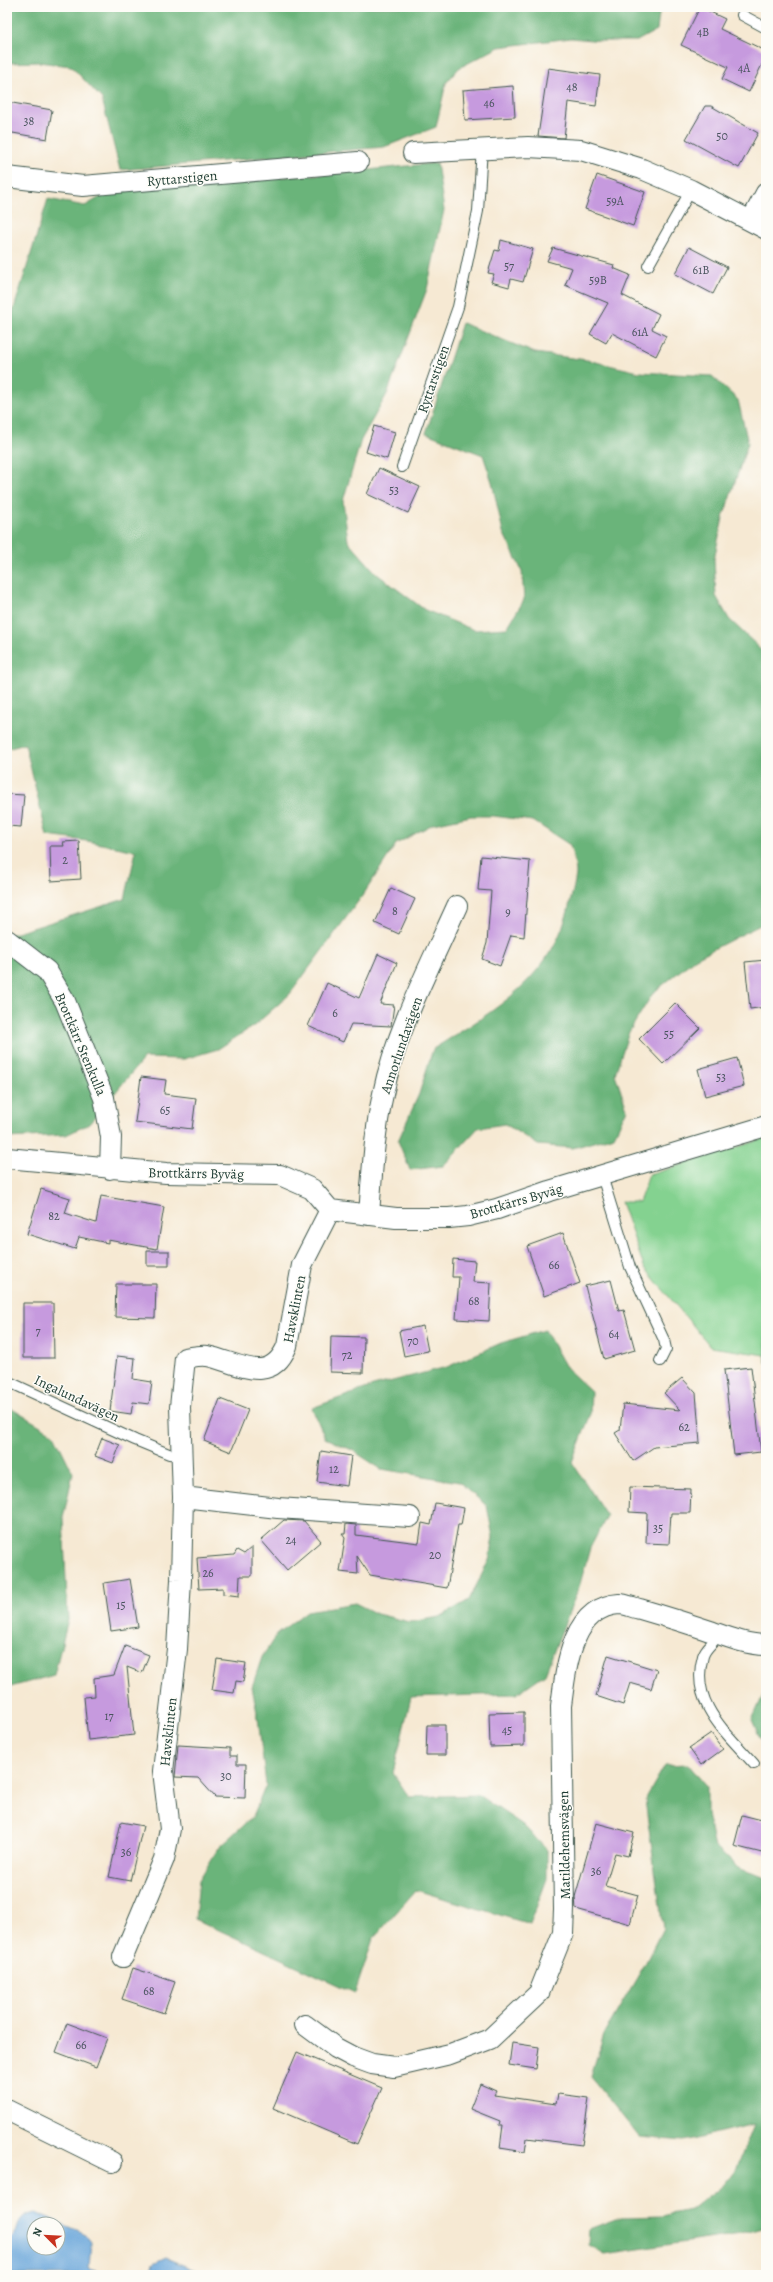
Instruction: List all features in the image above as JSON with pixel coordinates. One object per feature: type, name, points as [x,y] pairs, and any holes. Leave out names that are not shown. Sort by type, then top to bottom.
[{"type":"street","points":[[413,154],[482,148],[528,147],[581,150],[642,169],[690,190],[758,225],[766,193]]},
{"type":"street","name":"Ryttarstigen","points":[[7,177],[83,186],[358,162]]},
{"type":"street","name":"Annorlundavägen","points":[[369,1215],[377,1128],[383,1093],[406,1023],[456,906]]},
{"type":"street","name":"Brottkärr Stenkulla","points":[[7,940],[47,971],[65,1001],[104,1098],[111,1138],[110,1169]]},
{"type":"street","name":"Brottkärrs Byväg","points":[[7,1158],[110,1169],[209,1175],[256,1173],[280,1175],[312,1188],[330,1210],[396,1218],[449,1218],[468,1216],[766,1126]]},
{"type":"street","name":"Havsklinten","points":[[123,1957],[164,1859],[170,1828],[164,1793],[163,1771],[177,1649],[183,1497],[180,1455],[180,1407],[185,1358],[206,1356],[245,1368],[264,1370],[282,1358],[287,1346],[302,1265],[330,1210]]},
{"type":"street","points":[[183,1497],[278,1508],[410,1517]]},
{"type":"street","name":"Matildehemsvägen","points":[[305,2024],[336,2048],[353,2057],[372,2064],[394,2066],[450,2054],[490,2039],[521,2012],[539,1993],[563,1933],[564,1909],[561,1706],[565,1678],[576,1638],[582,1624],[591,1614],[605,1607],[620,1604],[718,1634],[766,1645]]},
{"type":"street","points":[[7,2110],[112,2162]]},
{"type":"lane","points":[[742,15],[766,28]]},
{"type":"lane","name":"Ryttarstigen","points":[[402,467],[458,308],[478,211],[482,148]]},
{"type":"lane","points":[[648,266],[690,190]]},
{"type":"lane","points":[[602,1176],[630,1267],[664,1340],[666,1349],[660,1361]]},
{"type":"lane","name":"Ingalundavägen","points":[[7,1382],[135,1440],[169,1454],[180,1455]]},
{"type":"lane","points":[[718,1634],[716,1640],[707,1647],[703,1655],[701,1680],[704,1700],[708,1712],[754,1764]]},
{"type":"green space","points":[[7,7],[660,7],[657,30],[637,41],[602,41],[571,38],[499,47],[459,68],[446,83],[436,127],[384,147],[120,170],[102,99],[71,66],[38,62],[7,63]]},
{"type":"green space","points":[[437,163],[444,210],[427,289],[387,394],[361,440],[343,501],[348,541],[377,574],[425,610],[474,630],[507,628],[524,600],[522,571],[503,532],[492,482],[483,455],[426,433],[462,323],[535,353],[587,360],[639,372],[712,376],[738,400],[748,443],[723,518],[714,559],[716,596],[729,619],[766,654],[766,922],[696,958],[653,993],[629,1032],[615,1074],[627,1109],[614,1136],[573,1148],[538,1145],[505,1124],[478,1128],[443,1166],[410,1170],[398,1141],[419,1094],[433,1049],[500,1005],[520,988],[537,970],[552,949],[563,926],[576,874],[575,863],[570,845],[533,821],[493,816],[471,816],[433,824],[396,844],[365,892],[290,994],[255,1025],[218,1049],[184,1059],[144,1058],[89,1124],[66,1135],[7,1138],[7,936],[125,899],[136,851],[87,841],[47,836],[25,744],[7,749],[7,331],[48,199],[85,206],[112,190],[338,173]]},
{"type":"green space","points":[[766,1138],[766,1363],[765,1355],[711,1347],[644,1267],[621,1202],[639,1202],[649,1175]]},
{"type":"green space","points":[[545,1330],[567,1369],[591,1391],[590,1416],[572,1462],[607,1516],[590,1548],[580,1584],[545,1674],[516,1694],[411,1697],[393,1773],[409,1797],[478,1795],[523,1825],[547,1850],[547,1879],[530,1924],[416,1890],[373,1939],[355,1993],[195,1919],[199,1880],[219,1847],[253,1816],[266,1785],[258,1718],[252,1687],[262,1657],[277,1634],[307,1611],[355,1603],[377,1614],[410,1622],[440,1617],[469,1600],[489,1560],[493,1537],[487,1506],[459,1482],[381,1469],[352,1450],[325,1438],[312,1408],[373,1386],[447,1367],[501,1343]]},
{"type":"green space","points":[[7,1406],[54,1434],[73,1473],[63,1518],[68,1620],[54,1675],[7,1688]]},
{"type":"green space","points":[[766,1689],[766,1751],[752,1720]]},
{"type":"green space","points":[[688,1764],[707,1787],[707,1814],[713,1844],[738,1868],[766,1878],[766,2227],[742,2234],[604,2254],[588,2245],[589,2229],[621,2217],[662,2216],[690,2210],[734,2175],[754,2124],[684,2141],[639,2137],[591,2077],[604,2034],[645,1964],[663,1928],[645,1800],[665,1765]]},
{"type":"water","points":[[35,2212],[44,2216],[26,2216],[26,2256],[66,2256],[66,2225],[84,2233],[91,2242],[89,2268],[114,2275],[7,2275],[7,2242],[15,2234],[23,2217]]},
{"type":"water","points":[[166,2258],[207,2275],[146,2275],[150,2274],[153,2264]]},
{"type":"building","points":[[700,7],[725,19],[720,29],[766,51],[766,56],[749,92],[722,79],[728,67],[681,45]]},
{"type":"building","points":[[548,68],[600,75],[596,106],[568,102],[564,138],[538,136]]},
{"type":"building","points":[[513,86],[515,117],[465,120],[463,90]]},
{"type":"building","points":[[7,102],[52,110],[47,139],[7,132]]},
{"type":"building","points":[[705,106],[711,106],[758,133],[739,168],[686,139]]},
{"type":"building","points":[[597,175],[645,192],[633,226],[585,209]]},
{"type":"building","points":[[501,240],[533,249],[523,282],[511,279],[509,287],[491,282],[494,274],[488,273],[495,250],[499,251]]},
{"type":"building","points":[[689,247],[727,267],[713,294],[675,274]]},
{"type":"building","points":[[553,248],[614,265],[613,268],[630,275],[622,295],[659,314],[652,329],[666,336],[656,356],[612,333],[606,343],[590,334],[608,303],[565,285],[572,268],[547,261]]},
{"type":"building","points":[[374,426],[395,432],[387,459],[366,452]]},
{"type":"building","points":[[379,468],[420,487],[408,513],[367,494]]},
{"type":"building","points":[[7,794],[24,795],[21,827],[7,826]]},
{"type":"building","points":[[79,841],[81,879],[51,881],[50,846],[64,846],[63,842]]},
{"type":"building","points":[[481,856],[530,861],[524,937],[511,935],[500,966],[482,959],[487,943],[491,891],[478,890]]},
{"type":"building","points":[[391,888],[415,899],[399,934],[375,923]]},
{"type":"building","points":[[378,954],[397,963],[380,1004],[394,1005],[391,1026],[351,1024],[343,1042],[308,1026],[327,983],[359,998]]},
{"type":"building","points":[[766,960],[766,1007],[750,1009],[745,962]]},
{"type":"building","points":[[675,1003],[700,1028],[663,1064],[639,1039]]},
{"type":"building","points":[[737,1058],[744,1086],[705,1096],[698,1069]]},
{"type":"building","points":[[141,1077],[166,1080],[164,1094],[196,1098],[192,1129],[135,1122]]},
{"type":"building","points":[[41,1189],[70,1198],[65,1213],[96,1223],[101,1196],[164,1207],[157,1249],[108,1240],[108,1243],[79,1237],[75,1249],[27,1234]]},
{"type":"building","points":[[563,1233],[580,1283],[544,1296],[527,1246]]},
{"type":"building","points":[[147,1251],[169,1251],[169,1266],[147,1266]]},
{"type":"building","points":[[453,1259],[475,1261],[473,1282],[491,1283],[489,1321],[456,1319],[459,1277],[452,1277]]},
{"type":"building","points":[[611,1280],[619,1311],[624,1310],[635,1350],[604,1359],[585,1286]]},
{"type":"building","points":[[116,1284],[156,1284],[155,1318],[115,1317]]},
{"type":"building","points":[[23,1303],[53,1303],[54,1358],[23,1358]]},
{"type":"building","points":[[423,1326],[428,1351],[404,1356],[399,1331]]},
{"type":"building","points":[[331,1336],[364,1337],[363,1373],[330,1372]]},
{"type":"building","points":[[117,1356],[135,1358],[133,1379],[152,1382],[149,1404],[133,1402],[131,1414],[110,1411]]},
{"type":"building","points":[[751,1367],[761,1452],[734,1455],[724,1370]]},
{"type":"building","points":[[682,1378],[696,1393],[700,1443],[654,1447],[633,1461],[615,1433],[620,1430],[623,1404],[680,1410],[664,1393]]},
{"type":"building","points":[[220,1399],[248,1410],[231,1452],[204,1441]]},
{"type":"building","points":[[102,1438],[120,1445],[113,1463],[95,1456]]},
{"type":"building","points":[[321,1451],[351,1456],[347,1486],[317,1482]]},
{"type":"building","points":[[630,1487],[691,1489],[690,1513],[671,1513],[669,1544],[646,1543],[647,1513],[629,1512]]},
{"type":"building","points":[[435,1503],[464,1508],[461,1525],[458,1525],[447,1588],[370,1575],[357,1556],[358,1574],[340,1572],[345,1538],[342,1534],[345,1534],[346,1524],[356,1525],[356,1535],[419,1543],[422,1523],[431,1525]]},
{"type":"building","points":[[284,1520],[304,1521],[321,1541],[287,1570],[261,1540]]},
{"type":"building","points":[[252,1547],[252,1576],[240,1576],[239,1596],[223,1594],[223,1588],[199,1589],[197,1558],[234,1555],[237,1550],[244,1554]]},
{"type":"building","points":[[130,1579],[138,1627],[111,1631],[104,1583]]},
{"type":"building","points":[[125,1646],[149,1655],[142,1673],[127,1667],[134,1735],[88,1740],[84,1697],[95,1696],[94,1678],[114,1675]]},
{"type":"building","points":[[608,1655],[657,1670],[651,1689],[630,1683],[623,1705],[596,1696]]},
{"type":"building","points":[[217,1659],[246,1663],[243,1682],[236,1681],[234,1693],[212,1690]]},
{"type":"building","points":[[524,1712],[524,1746],[490,1747],[489,1713]]},
{"type":"building","points":[[427,1725],[445,1725],[445,1755],[426,1755]]},
{"type":"building","points":[[711,1733],[723,1749],[701,1765],[689,1748]]},
{"type":"building","points":[[178,1745],[230,1748],[230,1756],[237,1756],[237,1764],[246,1764],[245,1798],[215,1797],[198,1778],[175,1777]]},
{"type":"building","points":[[742,1815],[766,1821],[766,1854],[734,1846]]},
{"type":"building","points":[[121,1822],[143,1826],[130,1881],[109,1877]]},
{"type":"building","points":[[596,1823],[634,1833],[628,1856],[615,1853],[605,1886],[638,1895],[630,1924],[576,1909],[575,1897]]},
{"type":"building","points":[[133,1968],[175,1982],[164,2013],[122,1999]]},
{"type":"building","points":[[67,2023],[107,2038],[96,2067],[56,2052]]},
{"type":"building","points":[[512,2043],[539,2047],[536,2069],[509,2065]]},
{"type":"building","points":[[297,2052],[382,2088],[357,2144],[273,2108]]},
{"type":"building","points":[[480,2084],[496,2091],[494,2095],[556,2104],[558,2094],[589,2098],[582,2145],[527,2138],[525,2152],[500,2148],[503,2125],[499,2125],[500,2121],[470,2109]]}]
